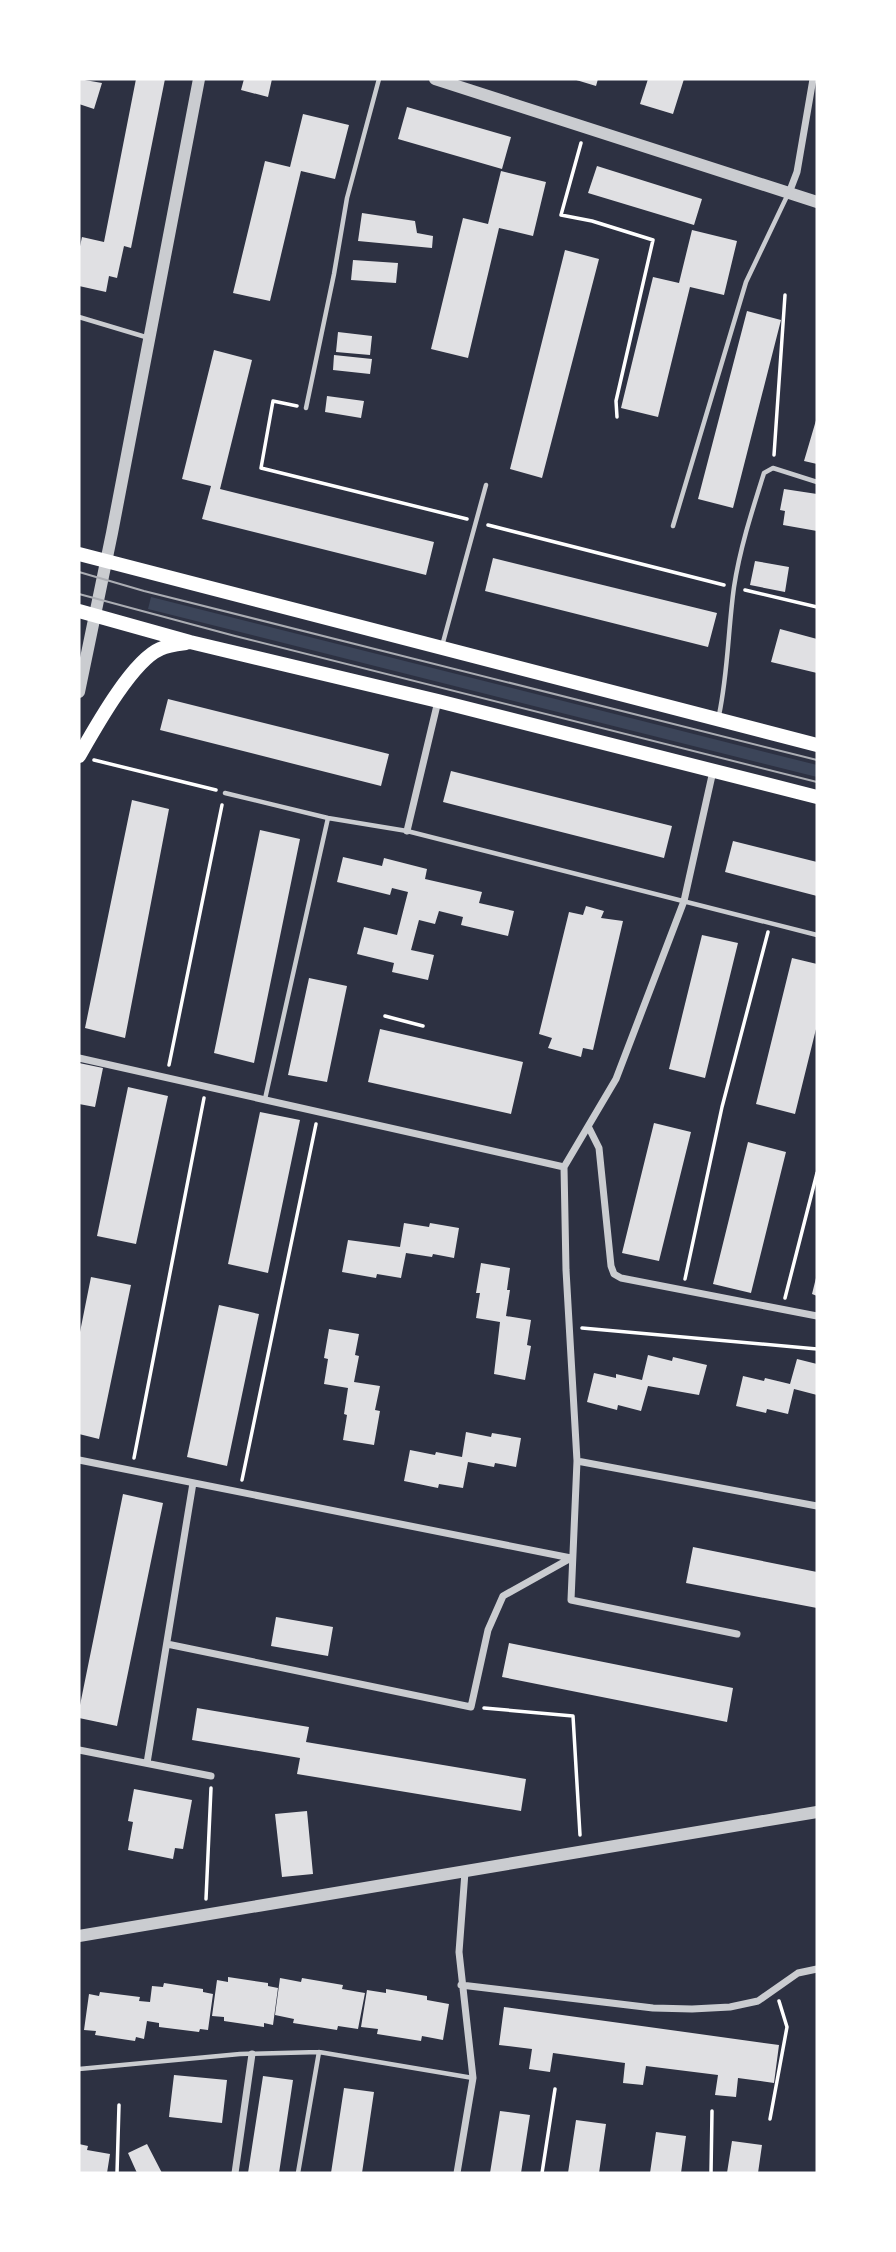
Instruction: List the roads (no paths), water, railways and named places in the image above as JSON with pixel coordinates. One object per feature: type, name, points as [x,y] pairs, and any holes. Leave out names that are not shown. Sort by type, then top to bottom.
[{"type":"main road","points":[[79,554],[817,745]]},
{"type":"main road","points":[[79,611],[190,642],[438,701],[817,797]]},
{"type":"main road","points":[[85,757],[129,676],[142,660],[158,649],[190,642]]},
{"type":"street","points":[[79,692],[200,79]]},
{"type":"street","points":[[435,79],[817,202]]},
{"type":"street","points":[[789,193],[797,172],[813,79]]},
{"type":"street","points":[[407,831],[438,701]]},
{"type":"street","points":[[713,771],[684,901],[616,1079],[564,1167],[577,1461],[571,1600],[737,1634]]},
{"type":"street","points":[[79,1058],[564,1167]]},
{"type":"street","points":[[589,1128],[599,1148],[614,1275],[682,1291],[817,1316]]},
{"type":"street","points":[[79,1460],[571,1558]]},
{"type":"street","points":[[577,1461],[817,1506]]},
{"type":"street","points":[[147,1763],[193,1483]]},
{"type":"street","points":[[167,1644],[471,1707],[488,1630],[503,1596],[571,1558]]},
{"type":"street","points":[[79,1750],[211,1776]]},
{"type":"street","points":[[79,1936],[817,1812]]},
{"type":"street","points":[[457,2173],[473,2078],[459,1952],[465,1872]]},
{"type":"street","points":[[461,1985],[653,2008],[692,2009],[730,2007],[758,2001],[799,1973],[817,1969]]},
{"type":"street","points":[[235,2173],[252,2054]]},
{"type":"lane","points":[[306,408],[347,198],[379,79]]},
{"type":"lane","points":[[673,526],[746,282],[789,193]]},
{"type":"lane","points":[[79,317],[150,338]]},
{"type":"lane","points":[[718,721],[742,542],[764,473],[773,468],[817,482]]},
{"type":"lane","points":[[442,649],[486,485]]},
{"type":"lane","points":[[225,793],[328,818],[407,831],[817,935]]},
{"type":"lane","points":[[265,1100],[328,818]]},
{"type":"lane","points":[[298,2173],[319,2052]]},
{"type":"lane","points":[[79,2069],[252,2054],[319,2052],[473,2078]]},
{"type":"tram line","points":[[79,572],[144,591],[817,760]]},
{"type":"tram line","points":[[79,594],[235,636],[817,782]]}]
